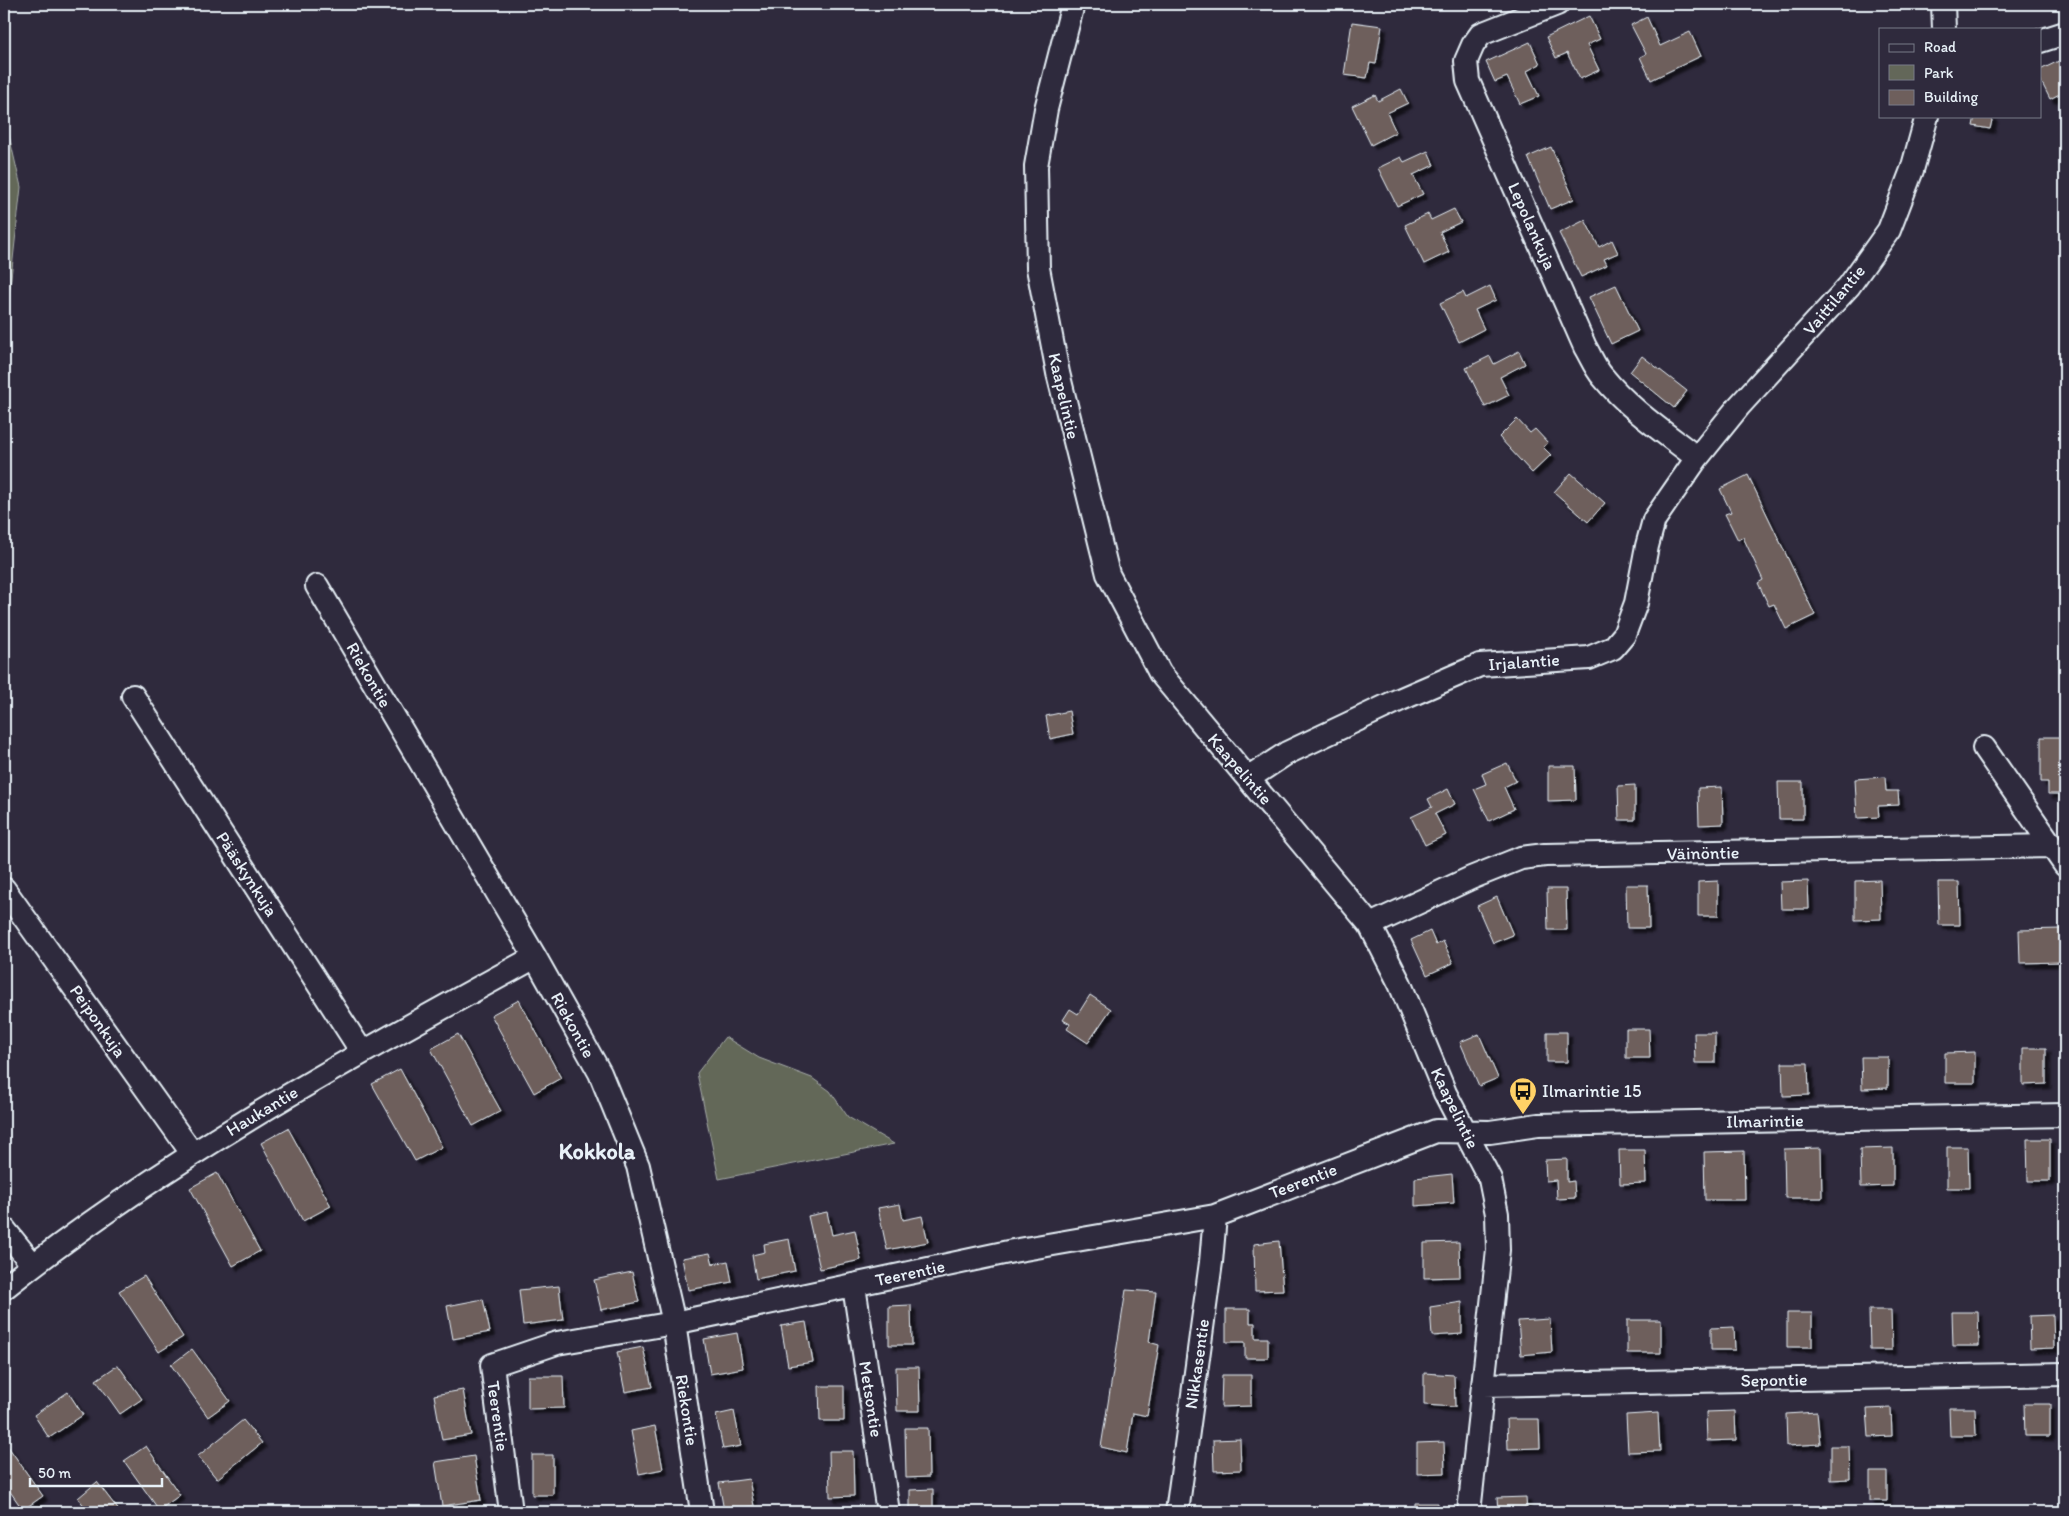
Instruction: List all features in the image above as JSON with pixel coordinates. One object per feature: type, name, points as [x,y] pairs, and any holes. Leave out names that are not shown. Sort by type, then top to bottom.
[{"type":"street","name":"Kaapelintie","points":[[1073,4],[1046,109],[1036,166],[1038,268],[1058,373],[1108,574],[1160,673],[1370,925],[1400,984],[1445,1093],[1490,1179],[1497,1214],[1498,1250],[1469,1512]]},
{"type":"street","name":"Lepolankuja","points":[[1557,4],[1481,34],[1473,45],[1466,61],[1468,81],[1585,347],[1601,376],[1636,410],[1697,458]]},
{"type":"street","points":[[1943,4],[1944,28]]},
{"type":"street","points":[[2042,40],[2065,33]]},
{"type":"street","name":"Vaittilantie","points":[[1697,458],[1739,406],[1849,286],[1889,230],[1912,170],[1926,118]]},
{"type":"street","name":"Irjalantie","points":[[1249,778],[1287,753],[1399,700],[1480,665],[1589,658],[1613,648],[1624,635],[1636,603],[1654,520],[1697,458]]},
{"type":"street","name":"Riekontie","points":[[317,586],[535,957],[600,1073],[638,1166],[674,1323],[702,1512]]},
{"type":"street","name":"Pääskynkuja","points":[[133,696],[362,1052]]},
{"type":"street","points":[[1984,748],[2050,846],[2065,865]]},
{"type":"street","name":"Väinöntie","points":[[1370,925],[1471,878],[1521,858],[1545,855],[2050,846]]},
{"type":"street","name":"Peiponkuja","points":[[4,889],[192,1153]]},
{"type":"street","name":"Haukantie","points":[[4,1288],[32,1265],[192,1153],[362,1052],[535,957]]},
{"type":"street","name":"Ilmarintie","points":[[1466,1132],[1490,1132],[1538,1125],[2065,1115]]},
{"type":"street","name":"Teerentie","points":[[511,1512],[492,1365],[557,1343],[674,1323],[1013,1251],[1215,1216],[1436,1131],[1466,1132]]},
{"type":"street","name":"Nikkasentie","points":[[1177,1512],[1211,1262],[1215,1216]]},
{"type":"street","points":[[4,1229],[32,1265]]},
{"type":"street","name":"Metsontie","points":[[854,1286],[888,1512]]},
{"type":"street","name":"Sepontie","points":[[1483,1385],[2065,1374]]},
{"type":"green space","points":[[4,114],[21,187],[4,341]]},
{"type":"green space","points":[[725,1037],[759,1058],[812,1078],[830,1091],[848,1117],[894,1144],[719,1179],[697,1073]]},
{"type":"building","points":[[1589,16],[1600,39],[1587,45],[1599,70],[1580,79],[1567,53],[1556,58],[1546,37]]},
{"type":"building","points":[[1647,17],[1660,46],[1690,32],[1701,56],[1651,80],[1640,57],[1646,54],[1631,25]]},
{"type":"building","points":[[1352,22],[1382,26],[1376,64],[1370,63],[1367,78],[1344,75]]},
{"type":"building","points":[[1530,42],[1540,64],[1527,71],[1539,96],[1520,104],[1507,77],[1495,82],[1486,62]]},
{"type":"building","points":[[2065,58],[2065,91],[2050,99],[2042,83],[2042,69]]},
{"type":"building","points":[[1401,89],[1408,103],[1387,113],[1396,132],[1371,145],[1352,106],[1375,95],[1378,101]]},
{"type":"building","points":[[1975,118],[1993,118],[1990,129],[1973,126]]},
{"type":"building","points":[[1551,147],[1574,199],[1550,209],[1528,157]]},
{"type":"building","points":[[1428,151],[1434,165],[1413,175],[1423,194],[1397,206],[1378,168],[1401,157],[1404,162]]},
{"type":"building","points":[[1454,209],[1461,222],[1440,232],[1449,252],[1424,264],[1405,225],[1428,214],[1431,220]]},
{"type":"building","points":[[1585,220],[1599,247],[1612,240],[1618,253],[1604,259],[1607,265],[1581,277],[1559,233]]},
{"type":"building","points":[[1616,285],[1638,331],[1611,344],[1589,297]]},
{"type":"building","points":[[1490,286],[1496,300],[1475,310],[1484,329],[1459,342],[1440,303],[1463,292],[1466,298]]},
{"type":"building","points":[[1519,351],[1525,364],[1500,377],[1509,395],[1485,407],[1466,368],[1490,356],[1494,364]]},
{"type":"building","points":[[1642,356],[1687,391],[1674,408],[1630,372]]},
{"type":"building","points":[[1517,419],[1530,433],[1535,429],[1548,443],[1543,447],[1551,455],[1532,473],[1499,437]]},
{"type":"building","points":[[1571,473],[1605,503],[1588,522],[1554,492]]},
{"type":"building","points":[[1748,475],[1815,615],[1786,629],[1774,604],[1769,606],[1758,583],[1763,580],[1743,537],[1738,540],[1725,514],[1731,512],[1720,489]]},
{"type":"building","points":[[1069,711],[1073,734],[1050,739],[1046,716]]},
{"type":"building","points":[[2041,737],[2065,737],[2065,794],[2048,794],[2048,782],[2041,782]]},
{"type":"building","points":[[1507,763],[1516,781],[1504,787],[1514,809],[1489,821],[1474,789],[1486,784],[1482,774]]},
{"type":"building","points":[[1548,766],[1575,766],[1576,800],[1548,801]]},
{"type":"building","points":[[1885,777],[1886,791],[1898,791],[1899,805],[1878,806],[1879,817],[1857,818],[1855,779]]},
{"type":"building","points":[[1778,782],[1803,782],[1803,819],[1779,819]]},
{"type":"building","points":[[1635,785],[1635,820],[1619,820],[1618,786]]},
{"type":"building","points":[[1722,787],[1723,824],[1699,825],[1698,788]]},
{"type":"building","points":[[1448,789],[1455,804],[1435,814],[1446,835],[1425,845],[1411,817],[1432,807],[1428,799]]},
{"type":"building","points":[[1880,880],[1881,919],[1855,920],[1855,881]]},
{"type":"building","points":[[1718,881],[1718,916],[1698,916],[1698,882]]},
{"type":"building","points":[[1808,881],[1809,909],[1781,909],[1780,882]]},
{"type":"building","points":[[1938,882],[1959,882],[1960,925],[1939,925]]},
{"type":"building","points":[[1626,885],[1648,885],[1649,928],[1627,928]]},
{"type":"building","points":[[1547,889],[1566,889],[1567,930],[1548,930]]},
{"type":"building","points":[[1497,897],[1513,935],[1493,943],[1477,906]]},
{"type":"building","points":[[2061,929],[2061,962],[2020,963],[2019,930]]},
{"type":"building","points":[[1430,931],[1436,945],[1443,941],[1453,963],[1427,975],[1411,940]]},
{"type":"building","points":[[1090,995],[1111,1009],[1088,1043],[1067,1029],[1070,1024],[1063,1020],[1070,1009],[1078,1014]]},
{"type":"building","points":[[519,1000],[561,1078],[534,1093],[491,1015]]},
{"type":"building","points":[[1626,1029],[1649,1029],[1650,1058],[1626,1058]]},
{"type":"building","points":[[1547,1032],[1567,1032],[1567,1062],[1547,1062]]},
{"type":"building","points":[[1694,1033],[1715,1033],[1715,1063],[1695,1063]]},
{"type":"building","points":[[458,1034],[501,1111],[473,1126],[431,1049]]},
{"type":"building","points":[[1479,1034],[1498,1078],[1479,1086],[1460,1042]]},
{"type":"building","points":[[2023,1048],[2046,1048],[2046,1084],[2023,1085]]},
{"type":"building","points":[[1975,1052],[1975,1083],[1945,1083],[1945,1053]]},
{"type":"building","points":[[1861,1057],[1888,1057],[1888,1088],[1862,1089]]},
{"type":"building","points":[[1782,1063],[1808,1063],[1809,1095],[1783,1096]]},
{"type":"building","points":[[400,1069],[442,1147],[415,1161],[372,1084]]},
{"type":"building","points":[[288,1128],[331,1206],[303,1221],[261,1143]]},
{"type":"building","points":[[2027,1139],[2050,1139],[2050,1181],[2028,1181]]},
{"type":"building","points":[[1947,1147],[1968,1147],[1969,1188],[1947,1188]]},
{"type":"building","points":[[1821,1148],[1822,1198],[1785,1198],[1784,1149]]},
{"type":"building","points":[[1893,1148],[1893,1186],[1861,1187],[1860,1149]]},
{"type":"building","points":[[1619,1150],[1645,1150],[1646,1183],[1620,1184]]},
{"type":"building","points":[[1744,1151],[1745,1200],[1705,1200],[1704,1152]]},
{"type":"building","points":[[1567,1159],[1567,1182],[1574,1181],[1575,1198],[1557,1199],[1556,1180],[1546,1181],[1545,1160]]},
{"type":"building","points":[[217,1173],[260,1251],[233,1266],[190,1188]]},
{"type":"building","points":[[1452,1174],[1454,1203],[1415,1206],[1415,1178]]},
{"type":"building","points":[[900,1204],[903,1220],[922,1216],[928,1242],[887,1250],[878,1208]]},
{"type":"building","points":[[827,1212],[832,1235],[855,1230],[861,1260],[820,1269],[808,1216]]},
{"type":"building","points":[[789,1239],[795,1271],[756,1279],[752,1255],[765,1252],[764,1244]]},
{"type":"building","points":[[1279,1241],[1283,1290],[1255,1291],[1254,1244]]},
{"type":"building","points":[[1459,1242],[1460,1277],[1424,1278],[1424,1243]]},
{"type":"building","points":[[710,1253],[713,1264],[728,1261],[732,1282],[688,1290],[682,1258]]},
{"type":"building","points":[[632,1272],[639,1302],[601,1310],[594,1280]]},
{"type":"building","points":[[144,1276],[183,1337],[159,1352],[119,1291]]},
{"type":"building","points":[[559,1286],[563,1320],[523,1325],[519,1290]]},
{"type":"building","points":[[1126,1290],[1156,1292],[1149,1342],[1159,1345],[1147,1416],[1133,1413],[1127,1453],[1101,1447]]},
{"type":"building","points":[[483,1299],[490,1332],[453,1339],[447,1306]]},
{"type":"building","points":[[1462,1302],[1462,1334],[1432,1336],[1430,1307]]},
{"type":"building","points":[[911,1305],[912,1345],[889,1345],[889,1306]]},
{"type":"building","points":[[1226,1309],[1250,1309],[1250,1323],[1255,1323],[1255,1338],[1268,1338],[1268,1358],[1245,1358],[1245,1342],[1226,1342]]},
{"type":"building","points":[[1869,1310],[1891,1310],[1892,1350],[1870,1350]]},
{"type":"building","points":[[1952,1312],[1978,1312],[1979,1346],[1953,1346]]},
{"type":"building","points":[[1787,1313],[1812,1313],[1812,1347],[1787,1347]]},
{"type":"building","points":[[2053,1315],[2054,1348],[2030,1349],[2029,1316]]},
{"type":"building","points":[[1550,1319],[1552,1352],[1521,1355],[1518,1321]]},
{"type":"building","points":[[1627,1320],[1661,1320],[1661,1353],[1627,1353]]},
{"type":"building","points":[[806,1322],[813,1362],[788,1366],[781,1326]]},
{"type":"building","points":[[1734,1327],[1735,1350],[1711,1350],[1711,1328]]},
{"type":"building","points":[[737,1333],[743,1368],[710,1374],[704,1339]]},
{"type":"building","points":[[643,1347],[652,1387],[625,1392],[617,1352]]},
{"type":"building","points":[[192,1349],[230,1401],[208,1417],[171,1365]]},
{"type":"building","points":[[118,1365],[142,1399],[120,1414],[96,1380]]},
{"type":"building","points":[[896,1367],[919,1367],[920,1411],[897,1411]]},
{"type":"building","points":[[1424,1373],[1454,1375],[1455,1407],[1424,1405]]},
{"type":"building","points":[[1222,1375],[1251,1375],[1251,1406],[1221,1407]]},
{"type":"building","points":[[528,1376],[563,1376],[564,1408],[528,1409]]},
{"type":"building","points":[[819,1386],[844,1386],[844,1421],[820,1421]]},
{"type":"building","points":[[463,1390],[471,1435],[442,1440],[434,1395]]},
{"type":"building","points":[[68,1392],[83,1415],[49,1438],[34,1415]]},
{"type":"building","points":[[2024,1404],[2050,1404],[2050,1436],[2025,1436]]},
{"type":"building","points":[[1891,1408],[1892,1436],[1869,1437],[1867,1409]]},
{"type":"building","points":[[1949,1408],[1975,1408],[1976,1436],[1950,1436]]},
{"type":"building","points":[[734,1411],[741,1446],[723,1449],[716,1415]]},
{"type":"building","points":[[1735,1411],[1736,1440],[1707,1441],[1706,1412]]},
{"type":"building","points":[[1817,1412],[1820,1444],[1787,1446],[1786,1414]]},
{"type":"building","points":[[1658,1413],[1660,1451],[1628,1452],[1626,1415]]},
{"type":"building","points":[[1507,1419],[1539,1419],[1540,1448],[1508,1449]]},
{"type":"building","points":[[243,1420],[262,1443],[217,1479],[198,1456]]},
{"type":"building","points":[[655,1426],[663,1469],[639,1474],[631,1431]]},
{"type":"building","points":[[905,1428],[928,1428],[929,1477],[906,1478]]},
{"type":"building","points":[[1240,1439],[1241,1470],[1214,1471],[1213,1440]]},
{"type":"building","points":[[1444,1442],[1445,1473],[1417,1474],[1417,1443]]},
{"type":"building","points":[[7,1445],[43,1496],[23,1510],[4,1483],[4,1448]]},
{"type":"building","points":[[146,1446],[180,1495],[159,1510],[124,1461]]},
{"type":"building","points":[[1831,1446],[1849,1446],[1850,1479],[1831,1480]]},
{"type":"building","points":[[829,1451],[853,1451],[854,1496],[830,1497]]},
{"type":"building","points":[[532,1455],[553,1455],[553,1495],[532,1495]]},
{"type":"building","points":[[474,1456],[481,1500],[442,1506],[435,1462]]},
{"type":"building","points":[[1870,1472],[1887,1472],[1887,1501],[1870,1501]]},
{"type":"building","points":[[749,1479],[754,1506],[724,1511],[719,1483]]},
{"type":"building","points":[[97,1482],[120,1512],[89,1512],[78,1498]]},
{"type":"building","points":[[933,1489],[933,1512],[910,1512],[910,1490]]},
{"type":"building","points":[[1526,1497],[1527,1512],[1498,1512],[1497,1498]]},
{"type":"building","points":[[1415,1503],[1438,1503],[1438,1512],[1415,1512]]},
{"type":"building","points":[[1231,1510],[1231,1512],[1204,1512],[1204,1511]]},
{"type":"place","name":"Ilmarintie 15","points":[[1523,1115]]},
{"type":"district","name":"Kokkola","points":[[597,1151]]}]
